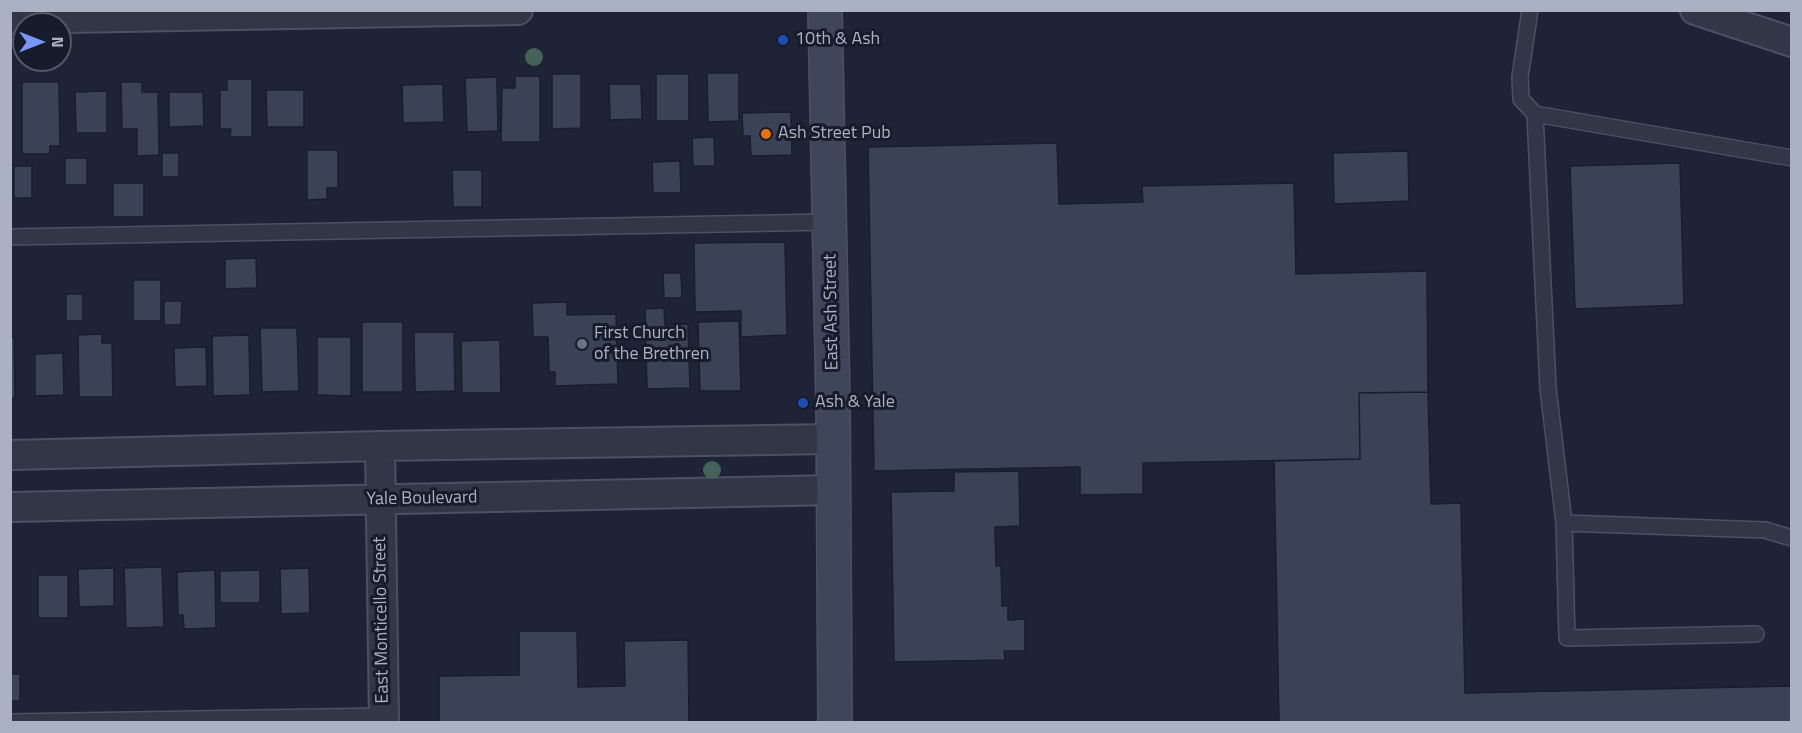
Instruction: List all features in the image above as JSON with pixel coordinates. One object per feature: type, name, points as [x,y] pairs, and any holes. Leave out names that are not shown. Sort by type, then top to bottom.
[{"type":"street","points":[[10,19],[518,10]]},
{"type":"street","name":"East Ash Street","points":[[825,10],[834,439],[836,723]]},
{"type":"street","points":[[1695,10],[1791,42]]},
{"type":"street","points":[[10,455],[380,446],[834,439]]},
{"type":"street","name":"East Monticello Street","points":[[380,446],[384,719]]},
{"type":"street","name":"Yale Boulevard","points":[[10,507],[834,490]]},
{"type":"lane","points":[[1530,10],[1520,77],[1521,99],[1535,114],[1791,158]]},
{"type":"lane","points":[[1535,114],[1548,388],[1564,523],[1567,638],[1756,634]]},
{"type":"lane","points":[[10,237],[830,222]]},
{"type":"lane","points":[[1564,523],[1765,530],[1791,538]]},
{"type":"lane","points":[[10,722],[384,719]]},
{"type":"building","points":[[707,73],[739,73],[739,121],[708,122]]},
{"type":"building","points":[[552,74],[581,74],[581,128],[552,129]]},
{"type":"building","points":[[656,74],[689,74],[689,121],[656,121]]},
{"type":"building","points":[[515,76],[540,76],[540,142],[501,142],[502,88],[515,88]]},
{"type":"building","points":[[497,77],[498,131],[467,132],[465,78]]},
{"type":"building","points":[[227,79],[252,79],[252,137],[230,137],[231,129],[220,129],[220,90],[227,90]]},
{"type":"building","points":[[22,82],[59,82],[60,146],[50,146],[50,154],[22,154]]},
{"type":"building","points":[[121,82],[142,82],[142,92],[158,92],[159,155],[137,156],[137,129],[122,129]]},
{"type":"building","points":[[443,84],[444,122],[403,123],[402,85]]},
{"type":"building","points":[[609,84],[641,84],[642,119],[610,120]]},
{"type":"building","points":[[266,90],[304,90],[304,127],[267,127]]},
{"type":"building","points":[[107,91],[107,133],[76,133],[75,92]]},
{"type":"building","points":[[169,92],[203,92],[204,126],[169,127]]},
{"type":"building","points":[[791,112],[792,155],[751,156],[750,136],[743,136],[742,113]]},
{"type":"building","points":[[714,137],[715,166],[693,166],[692,138]]},
{"type":"building","points":[[1057,143],[1059,204],[1143,202],[1142,186],[1294,183],[1296,274],[1427,271],[1428,392],[1359,393],[1360,459],[1143,463],[1143,494],[1080,495],[1080,467],[874,471],[868,147]]},
{"type":"building","points":[[307,150],[338,150],[338,188],[327,188],[327,199],[307,200]]},
{"type":"building","points":[[1408,151],[1409,201],[1334,204],[1333,153]]},
{"type":"building","points":[[162,153],[179,153],[179,177],[162,177]]},
{"type":"building","points":[[65,158],[87,158],[87,185],[65,185]]},
{"type":"building","points":[[680,161],[681,193],[653,193],[652,162]]},
{"type":"building","points":[[1680,163],[1684,305],[1575,309],[1570,166]]},
{"type":"building","points":[[14,166],[32,166],[32,198],[14,198]]},
{"type":"building","points":[[452,170],[482,170],[482,207],[453,207]]},
{"type":"building","points":[[113,183],[144,183],[144,217],[113,217]]},
{"type":"building","points":[[785,242],[787,335],[741,337],[741,311],[695,312],[694,243]]},
{"type":"building","points":[[256,258],[257,288],[225,289],[225,259]]},
{"type":"building","points":[[663,273],[681,273],[682,298],[664,298]]},
{"type":"building","points":[[133,280],[161,280],[161,321],[133,321]]},
{"type":"building","points":[[66,294],[83,294],[83,321],[66,321]]},
{"type":"building","points":[[164,301],[182,301],[181,325],[164,325]]},
{"type":"building","points":[[567,302],[567,315],[616,314],[618,384],[555,386],[555,372],[549,372],[548,337],[533,337],[532,303]]},
{"type":"building","points":[[664,308],[665,325],[688,324],[690,388],[647,389],[645,309]]},
{"type":"building","points":[[739,321],[741,391],[700,391],[698,322]]},
{"type":"building","points":[[362,322],[403,322],[403,392],[362,392]]},
{"type":"building","points":[[260,328],[297,328],[299,391],[262,392]]},
{"type":"building","points":[[414,332],[454,332],[455,391],[415,392]]},
{"type":"building","points":[[102,334],[102,343],[112,343],[113,397],[79,397],[78,335]]},
{"type":"building","points":[[249,335],[250,395],[213,396],[212,336]]},
{"type":"building","points":[[10,337],[14,337],[15,398],[10,398]]},
{"type":"building","points":[[317,337],[351,337],[351,396],[317,395]]},
{"type":"building","points":[[500,340],[501,393],[462,393],[461,341]]},
{"type":"building","points":[[206,347],[207,386],[175,387],[174,348]]},
{"type":"building","points":[[63,353],[64,395],[35,396],[35,354]]},
{"type":"building","points":[[1428,392],[1431,504],[1461,503],[1465,693],[1792,686],[1792,722],[1279,722],[1274,461],[1360,459],[1359,393]]},
{"type":"building","points":[[1019,471],[1020,526],[995,527],[996,566],[1001,566],[1002,606],[1008,606],[1008,620],[1025,619],[1025,651],[1004,651],[1005,660],[894,662],[891,492],[954,491],[954,472]]},
{"type":"building","points":[[162,567],[164,627],[126,628],[124,568]]},
{"type":"building","points":[[114,568],[114,606],[79,607],[78,569]]},
{"type":"building","points":[[309,568],[310,613],[281,614],[280,569]]},
{"type":"building","points":[[215,570],[216,628],[184,629],[183,615],[178,615],[177,572]]},
{"type":"building","points":[[260,570],[260,603],[220,603],[220,571]]},
{"type":"building","points":[[38,575],[68,575],[68,618],[38,618]]},
{"type":"building","points":[[519,631],[577,631],[578,687],[625,686],[624,641],[688,640],[689,722],[439,722],[439,676],[519,675]]},
{"type":"building","points":[[10,674],[20,674],[20,701],[10,701]]},
{"type":"place","name":"10th & Ash","points":[[783,40]]},
{"type":"place","name":"Ash Street Pub","points":[[766,134]]},
{"type":"place","name":"First Church of the Brethren","points":[[582,344]]},
{"type":"place","name":"Ash & Yale","points":[[803,403]]}]
